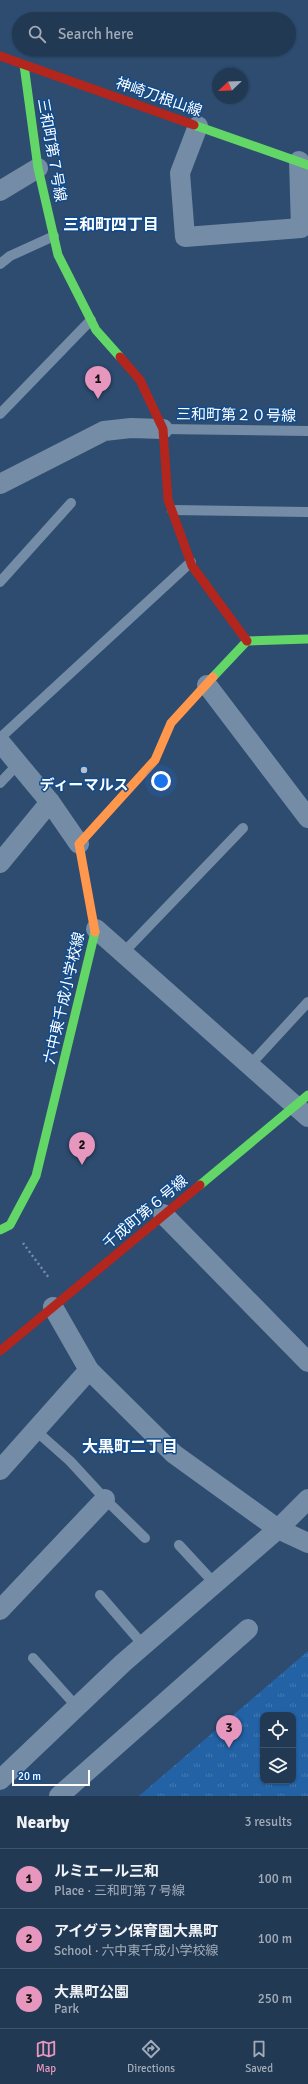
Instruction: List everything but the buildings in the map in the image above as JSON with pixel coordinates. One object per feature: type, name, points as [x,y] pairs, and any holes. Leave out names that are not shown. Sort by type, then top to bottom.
[{"type":"street","name":"神崎刀根山線","points":[[0,56],[303,163]]},
{"type":"street","name":"三和町第７号線","points":[[24,65],[38,168],[58,255],[96,330],[140,380],[163,429],[168,500],[191,562],[247,641]]},
{"type":"street","points":[[198,126],[180,173],[185,237],[301,228],[303,163]]},
{"type":"street","points":[[0,191],[38,168]]},
{"type":"street","points":[[0,484],[104,431],[131,428],[163,429]]},
{"type":"street","points":[[0,742],[50,802],[79,844],[155,760],[172,723],[247,641],[308,638]]},
{"type":"street","points":[[207,685],[308,818]]},
{"type":"street","points":[[0,863],[50,802]]},
{"type":"street","name":"六中東千成小学校線","points":[[10,1226],[36,1176],[96,929],[79,844]]},
{"type":"street","points":[[96,929],[250,1064],[304,1106]]},
{"type":"street","name":"千成町第６号線","points":[[0,1351],[163,1214],[304,1106]]},
{"type":"street","points":[[163,1214],[308,1362]]},
{"type":"street","points":[[0,1230],[10,1226]]},
{"type":"street","points":[[53,1307],[89,1370],[174,1454],[278,1529],[308,1543]]},
{"type":"street","points":[[0,1470],[89,1370]]},
{"type":"street","points":[[0,1780],[77,1707],[144,1646],[278,1529],[308,1499]]},
{"type":"street","points":[[0,1610],[105,1500]]},
{"type":"street","points":[[59,1796],[248,1629]]},
{"type":"lane","points":[[0,264],[10,256],[54,236]]},
{"type":"lane","points":[[0,414],[91,320]]},
{"type":"lane","name":"三和町第２０号線","points":[[163,429],[308,431]]},
{"type":"lane","points":[[0,582],[71,503]]},
{"type":"lane","points":[[172,510],[308,512]]},
{"type":"lane","points":[[0,738],[191,562]]},
{"type":"lane","points":[[0,783],[18,764]]},
{"type":"lane","points":[[123,953],[243,828]]},
{"type":"lane","points":[[250,1064],[308,1002]]},
{"type":"lane","points":[[35,1430],[70,1461],[105,1500],[145,1538]]},
{"type":"lane","points":[[179,1545],[215,1584]]},
{"type":"lane","points":[[100,1595],[144,1646]]},
{"type":"lane","points":[[33,1658],[77,1707]]},
{"type":"path","points":[[10,1226],[51,1279]]},
{"type":"green space","points":[[308,1651],[308,1796],[139,1796]]},
{"type":"traffic: fast","points":[[24,65],[38,168],[58,255],[96,330],[120,357]]},
{"type":"traffic: fast","points":[[194,125],[308,165]]},
{"type":"traffic: fast","points":[[213,677],[247,641],[308,639]]},
{"type":"traffic: fast","points":[[0,1230],[10,1225],[36,1176],[95,932]]},
{"type":"traffic: fast","points":[[200,1185],[308,1095]]},
{"type":"traffic: slow","points":[[95,932],[79,844],[155,760],[171,723],[213,677]]},
{"type":"traffic: jam","points":[[0,56],[194,125]]},
{"type":"traffic: jam","points":[[120,357],[140,380],[163,429],[168,500],[192,566],[247,641]]},
{"type":"traffic: jam","points":[[0,1351],[200,1185]]},
{"type":"place","name":"ルミエール三和","points":[[98,399]]},
{"type":"place","name":"ディーマルス","points":[[84,770]]},
{"type":"place","name":"アイグラン保育園大黒町","points":[[82,1165]]},
{"type":"place","name":"大黒町公園","points":[[229,1748]]},
{"type":"district","name":"三和町四丁目","points":[[111,224]]},
{"type":"district","name":"大黒町二丁目","points":[[130,1446]]}]
